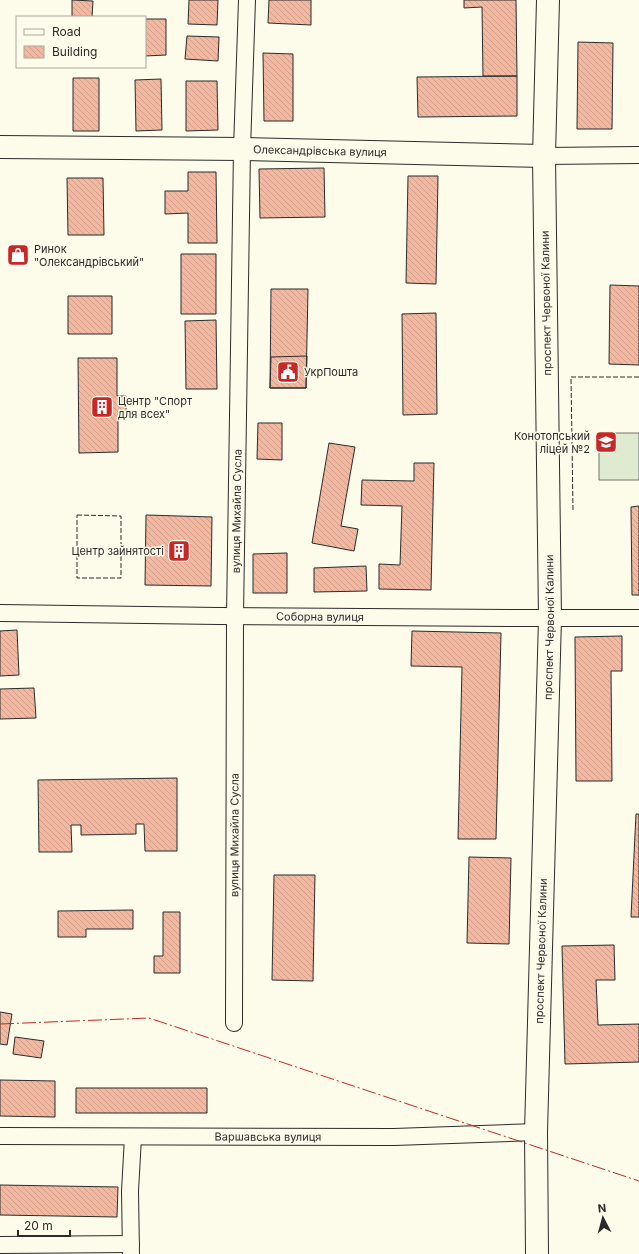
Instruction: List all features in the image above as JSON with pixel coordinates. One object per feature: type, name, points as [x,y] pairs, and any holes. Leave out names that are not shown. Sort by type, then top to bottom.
[{"type":"main road","name":"проспект Червоної Калини","points":[[537,1254],[536,1132],[550,618],[544,156],[548,0]]},
{"type":"main road","name":"Олександрівська вулиця","points":[[0,147],[242,148],[544,156]]},
{"type":"street","name":"вулиця Михайла Сусла","points":[[234,1023],[235,616],[242,148],[247,0]]},
{"type":"street","name":"Олександрівська вулиця","points":[[544,156],[639,155]]},
{"type":"street","name":"Соборна вулиця","points":[[0,613],[639,618]]},
{"type":"street","name":"Варшавська вулиця","points":[[0,1136],[394,1137],[536,1132]]},
{"type":"street","points":[[0,1245],[131,1249],[130,1191],[133,1137]]},
{"type":"green space","points":[[599,433],[639,433],[639,480],[599,480]]},
{"type":"building","points":[[72,0],[93,1],[92,16],[72,16]]},
{"type":"building","points":[[189,0],[218,0],[217,25],[188,24]]},
{"type":"building","points":[[269,0],[311,0],[311,25],[268,23]]},
{"type":"building","points":[[464,0],[516,0],[517,76],[483,76],[482,7],[464,8]]},
{"type":"building","points":[[146,19],[166,19],[166,55],[146,56]]},
{"type":"building","points":[[187,36],[219,37],[218,61],[185,59]]},
{"type":"building","points":[[578,42],[613,43],[612,129],[577,129]]},
{"type":"building","points":[[263,53],[293,54],[293,121],[264,121]]},
{"type":"building","points":[[517,76],[517,116],[418,117],[417,77]]},
{"type":"building","points":[[73,78],[99,78],[99,131],[73,131]]},
{"type":"building","points":[[161,79],[162,130],[136,131],[135,80]]},
{"type":"building","points":[[186,81],[217,81],[218,130],[186,131]]},
{"type":"building","points":[[324,168],[325,217],[260,218],[259,169]]},
{"type":"building","points":[[188,172],[216,172],[217,243],[188,243],[188,213],[165,214],[165,191],[188,191]]},
{"type":"building","points":[[408,176],[438,176],[436,284],[406,283]]},
{"type":"building","points":[[67,178],[103,178],[104,235],[68,235]]},
{"type":"building","points":[[181,254],[216,254],[216,314],[181,314]]},
{"type":"building","points":[[610,285],[639,286],[639,365],[609,364]]},
{"type":"building","points":[[271,289],[308,289],[306,388],[270,388]]},
{"type":"building","points":[[68,296],[112,296],[112,334],[68,334]]},
{"type":"building","points":[[436,313],[437,414],[403,415],[402,314]]},
{"type":"building","points":[[216,320],[217,389],[186,389],[185,321]]},
{"type":"building","name":"УкрПошта","points":[[307,356],[306,388],[270,388],[271,357]]},
{"type":"building","name":"Центр \"Спорт для всех\"","points":[[78,358],[117,358],[117,396],[126,396],[126,417],[118,418],[118,452],[79,453]]},
{"type":"building","points":[[258,423],[282,423],[282,460],[257,459]]},
{"type":"building","points":[[329,443],[355,447],[341,526],[358,529],[354,551],[312,543]]},
{"type":"building","points":[[414,463],[434,463],[431,590],[379,589],[379,564],[400,565],[402,506],[361,505],[362,480],[414,481]]},
{"type":"building","points":[[639,506],[639,595],[632,595],[631,507]]},
{"type":"building","name":"Центр зайнятості","points":[[146,515],[212,517],[211,586],[145,585]]},
{"type":"building","points":[[287,553],[287,593],[253,593],[253,554]]},
{"type":"building","points":[[366,566],[367,591],[314,592],[314,568]]},
{"type":"building","points":[[17,630],[19,675],[0,676],[0,631]]},
{"type":"building","points":[[412,631],[501,633],[496,839],[458,839],[462,667],[411,666]]},
{"type":"building","points":[[622,636],[622,671],[611,671],[612,781],[576,781],[575,637]]},
{"type":"building","points":[[34,688],[36,718],[0,719],[0,689]]},
{"type":"building","points":[[177,778],[177,851],[145,851],[144,824],[136,824],[136,834],[81,835],[81,825],[71,825],[72,852],[39,852],[38,780]]},
{"type":"building","points":[[636,814],[639,814],[639,917],[631,917]]},
{"type":"building","points":[[469,857],[511,858],[509,944],[467,943]]},
{"type":"building","points":[[274,875],[315,875],[313,981],[272,980]]},
{"type":"building","points":[[133,910],[133,929],[86,929],[86,937],[58,937],[58,911]]},
{"type":"building","points":[[163,912],[180,912],[180,973],[154,973],[154,956],[163,956]]},
{"type":"building","points":[[614,945],[615,980],[596,980],[598,1025],[639,1024],[639,1062],[565,1064],[562,946]]},
{"type":"building","points":[[0,1012],[12,1014],[7,1045],[0,1044]]},
{"type":"building","points":[[15,1037],[44,1041],[41,1058],[13,1054]]},
{"type":"building","points":[[0,1080],[55,1081],[55,1117],[0,1116]]},
{"type":"building","points":[[76,1088],[207,1088],[207,1113],[76,1113]]},
{"type":"building","points":[[0,1185],[118,1187],[117,1217],[0,1215]]},
{"type":"fence","points":[[573,510],[571,377],[639,377]]},
{"type":"fence","points":[[77,515],[121,516],[121,578],[77,578],[77,515]]},
{"type":"power","points":[[0,1024],[149,1018],[639,1181]]},
{"type":"place","name":"Ринок \"Олександрівський\"","points":[[18,255]]},
{"type":"place","name":"УкрПошта","points":[[288,372]]},
{"type":"place","name":"Центр \"Спорт для всех\"","points":[[102,407]]},
{"type":"place","name":"Конотопський ліцей №2","points":[[606,442]]},
{"type":"place","name":"Центр зайнятості","points":[[179,551]]}]
